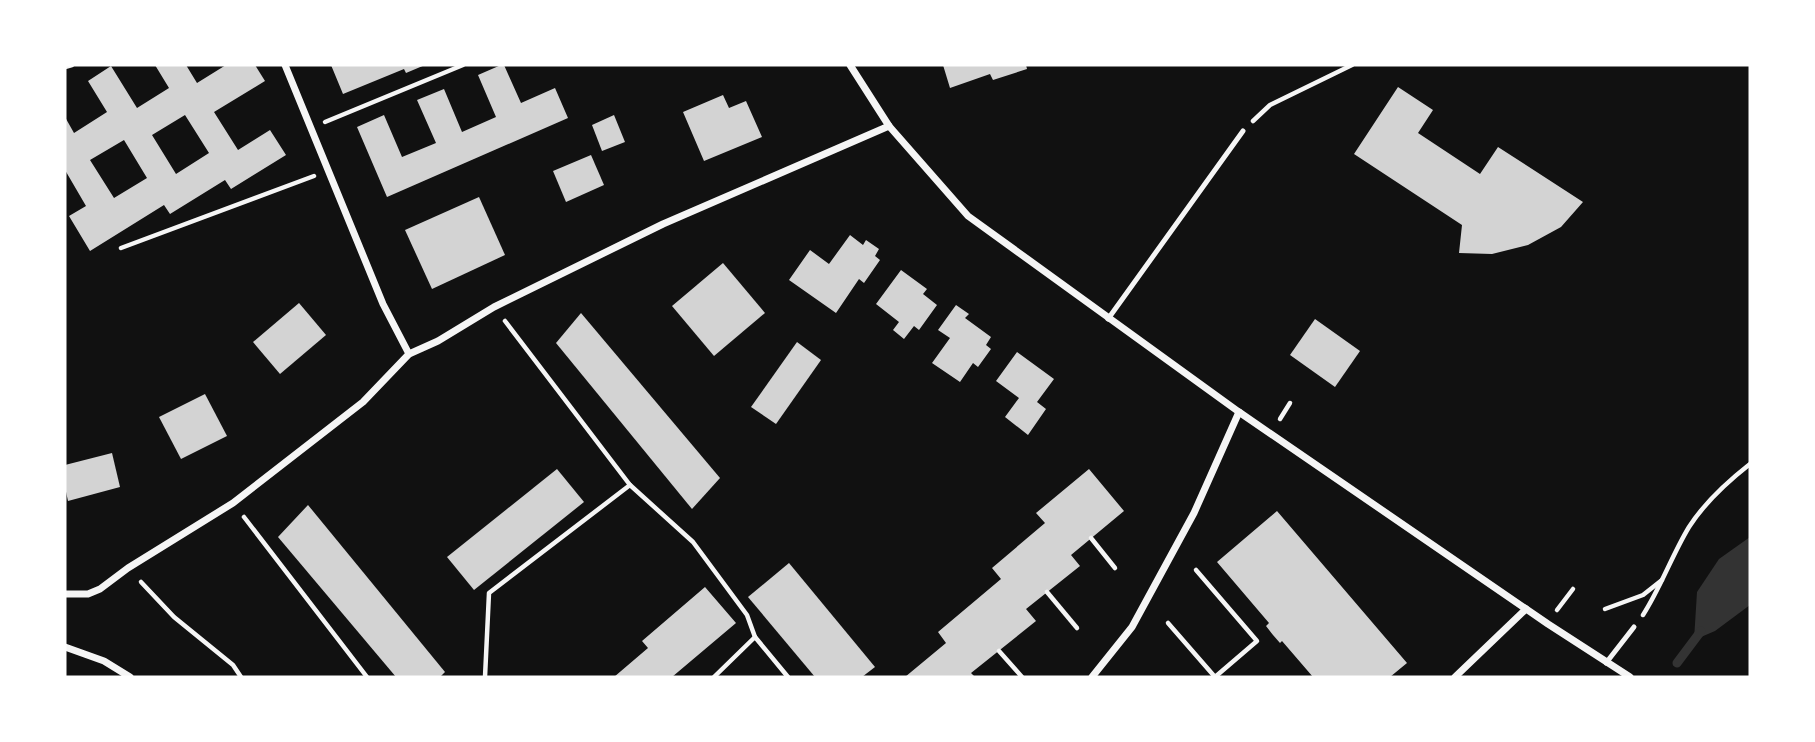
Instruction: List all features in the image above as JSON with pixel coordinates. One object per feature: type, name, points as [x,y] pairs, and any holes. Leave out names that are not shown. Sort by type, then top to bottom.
[{"type":"street","points":[[285,65],[383,304],[408,354]]},
{"type":"street","points":[[850,65],[889,126],[968,216],[1239,412],[1548,624],[1630,677]]},
{"type":"street","points":[[65,594],[88,594],[100,589],[128,568],[233,503],[363,402],[408,354],[438,341],[494,307],[663,224],[889,126]]},
{"type":"street","points":[[1092,677],[1137,618],[1194,513],[1239,412]]},
{"type":"street","points":[[1455,677],[1526,609]]},
{"type":"street","points":[[65,647],[104,660],[130,677]]},
{"type":"lane","points":[[1108,319],[1243,131]]},
{"type":"lane","points":[[1606,663],[1634,627]]},
{"type":"path","points":[[65,67],[72,65]]},
{"type":"path","points":[[310,128],[463,65]]},
{"type":"path","points":[[1243,131],[1270,105],[1352,65]]},
{"type":"path","points":[[121,248],[328,170]]},
{"type":"path","points":[[494,307],[630,485],[693,542],[747,615],[755,637],[788,677]]},
{"type":"path","points":[[1280,420],[1290,403]]},
{"type":"path","points":[[1634,627],[1654,598],[1690,526],[1724,484],[1750,464]]},
{"type":"path","points":[[485,677],[489,593],[630,485]]},
{"type":"path","points":[[233,503],[368,677]]},
{"type":"path","points":[[1091,538],[1115,568]]},
{"type":"path","points":[[128,568],[174,617],[223,656],[241,677]]},
{"type":"path","points":[[1168,623],[1215,677],[1257,641],[1196,570]]},
{"type":"path","points":[[1605,609],[1643,594],[1662,580]]},
{"type":"path","points":[[1548,624],[1573,589]]},
{"type":"path","points":[[1047,592],[1077,628]]},
{"type":"path","points":[[714,677],[755,637]]},
{"type":"path","points":[[999,651],[1022,677]]},
{"type":"shaded area","points":[[1750,537],[1750,605],[1715,631],[1694,640],[1697,592],[1719,559]]},
{"type":"building","points":[[155,65],[186,65],[197,83],[226,65],[255,65],[265,81],[214,112],[238,150],[270,130],[286,155],[231,189],[225,180],[170,214],[164,205],[90,251],[69,216],[86,206],[65,170],[65,117],[74,133],[107,112],[88,81],[111,66],[137,108],[169,88]],"holes":[[[185,115],[209,153],[176,174],[152,135]],[[124,140],[147,178],[114,198],[90,160]]]},
{"type":"building","points":[[331,65],[425,65],[406,73],[404,69],[343,94]]},
{"type":"building","points":[[504,65],[521,103],[555,88],[568,118],[387,197],[357,127],[384,115],[402,157],[436,143],[417,100],[444,89],[462,132],[496,117],[478,75]]},
{"type":"building","points":[[943,65],[1026,65],[1027,69],[993,80],[990,74],[950,88]]},
{"type":"building","points":[[1398,87],[1433,110],[1418,133],[1480,174],[1498,147],[1583,202],[1561,227],[1528,245],[1492,254],[1459,253],[1462,225],[1354,154]]},
{"type":"building","points":[[723,95],[729,108],[746,101],[762,137],[704,161],[683,112]]},
{"type":"building","points":[[614,115],[625,142],[602,151],[592,125]]},
{"type":"building","points":[[591,155],[604,185],[566,202],[553,171]]},
{"type":"building","points":[[479,197],[505,255],[432,289],[405,230]]},
{"type":"building","points":[[850,235],[863,245],[866,240],[879,249],[875,256],[880,260],[864,283],[859,279],[836,313],[789,280],[810,250],[829,264]]},
{"type":"building","points":[[723,263],[765,313],[714,356],[672,306]]},
{"type":"building","points":[[901,270],[927,289],[923,294],[937,305],[919,330],[914,326],[904,339],[893,330],[899,322],[876,304]]},
{"type":"building","points":[[299,303],[326,335],[280,374],[253,342]]},
{"type":"building","points":[[956,305],[969,314],[965,318],[991,337],[986,345],[991,349],[978,367],[973,363],[960,382],[932,363],[950,338],[938,330]]},
{"type":"building","points":[[581,313],[720,478],[692,509],[556,343]]},
{"type":"building","points":[[1315,319],[1360,351],[1335,387],[1290,355]]},
{"type":"building","points":[[797,342],[821,360],[776,424],[751,407]]},
{"type":"building","points":[[1017,352],[1054,379],[1037,402],[1046,409],[1028,435],[1005,417],[1019,398],[996,381]]},
{"type":"building","points":[[205,394],[227,436],[181,459],[159,417]]},
{"type":"building","points":[[112,453],[120,487],[68,501],[65,465]]},
{"type":"building","points":[[557,469],[584,502],[474,590],[447,557]]},
{"type":"building","points":[[1089,469],[1124,511],[1071,555],[1080,566],[1026,609],[1036,621],[971,673],[975,677],[905,677],[946,643],[938,632],[1001,579],[992,568],[1045,523],[1036,513]]},
{"type":"building","points":[[308,505],[445,672],[440,677],[396,677],[278,537]]},
{"type":"building","points":[[1277,511],[1407,663],[1390,677],[1313,677],[1282,641],[1280,643],[1273,635],[1266,626],[1269,623],[1217,562]]},
{"type":"building","points":[[789,563],[875,667],[862,677],[815,677],[748,597]]},
{"type":"building","points":[[705,587],[736,623],[672,677],[614,677],[648,648],[642,641]]},
{"type":"waterway","points":[[1677,663],[1701,631]]}]
